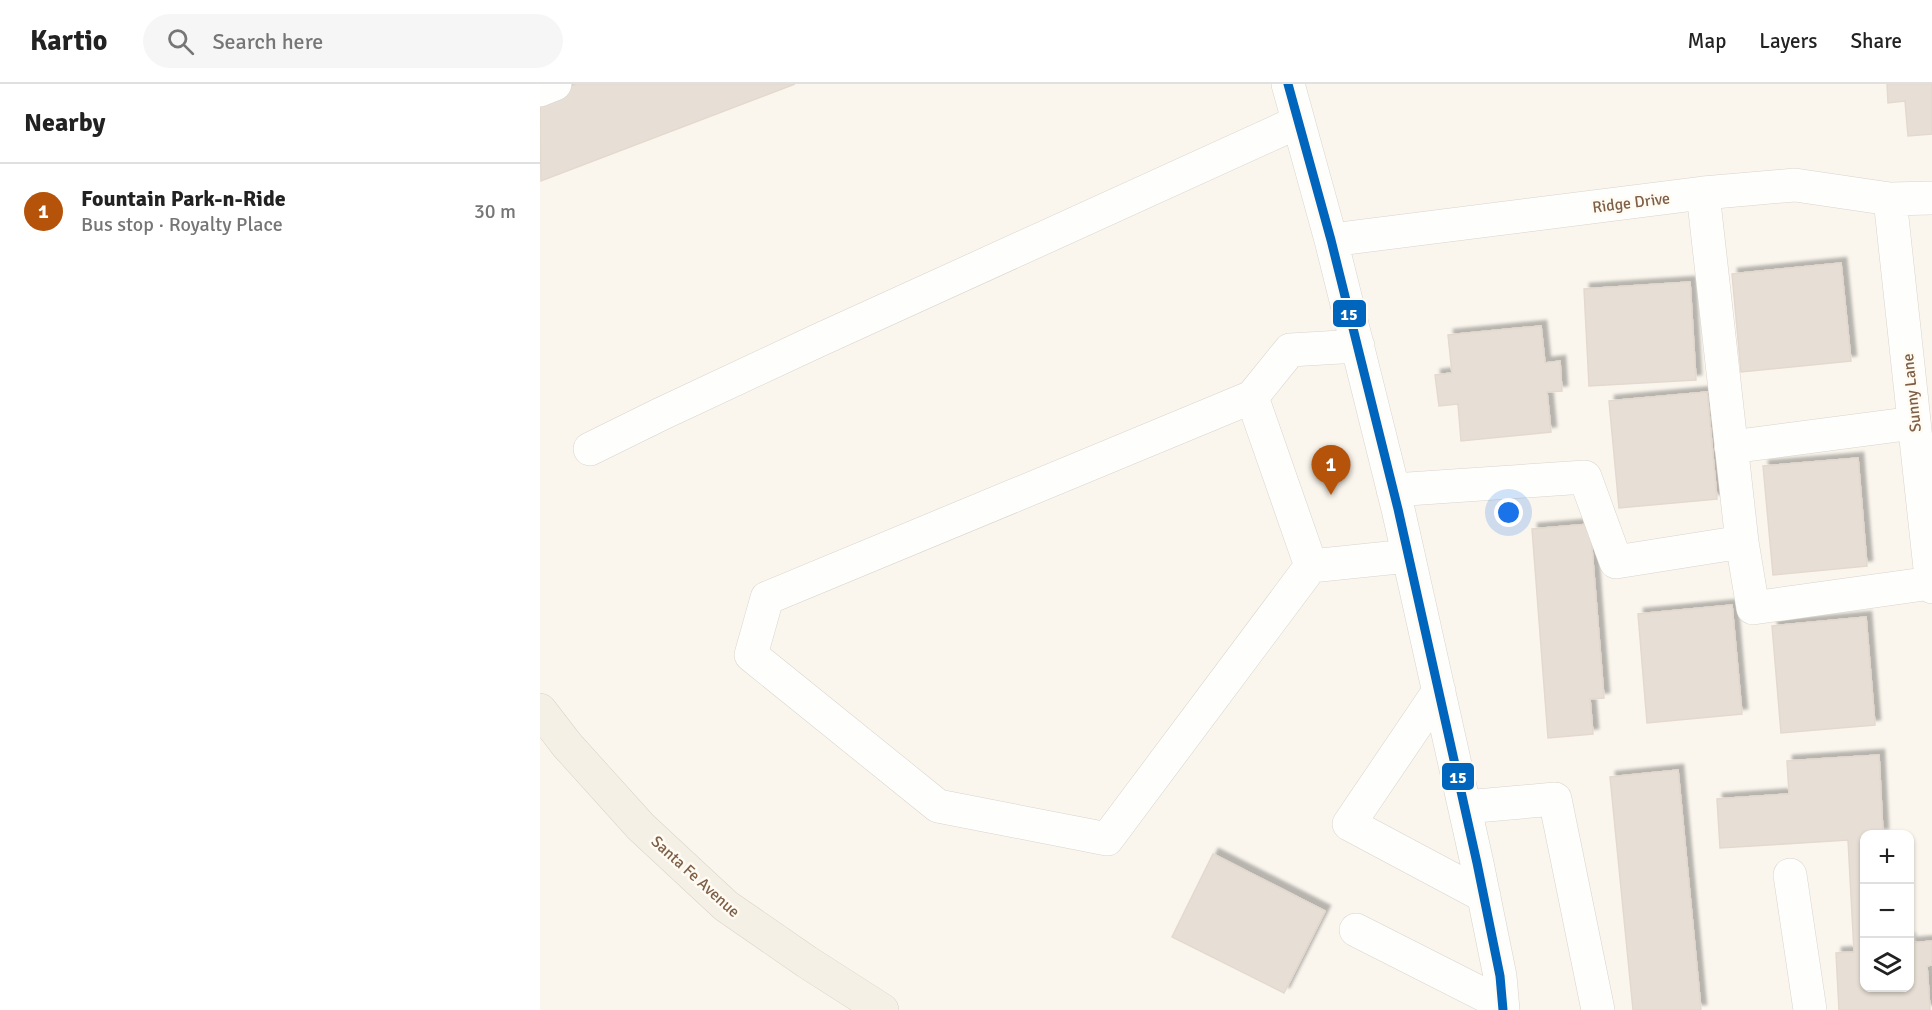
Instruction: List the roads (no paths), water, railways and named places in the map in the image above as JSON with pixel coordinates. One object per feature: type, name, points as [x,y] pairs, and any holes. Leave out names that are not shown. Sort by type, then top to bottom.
[{"type":"main road","name":"Santa Fe Avenue","points":[[540,710],[567,745],[641,827],[726,906],[882,1010]]},
{"type":"street","points":[[540,90],[555,84]]},
{"type":"street","points":[[1288,84],[1331,240],[1393,490],[1484,896],[1500,976],[1503,1007]]},
{"type":"street","points":[[590,449],[817,341],[1298,122]]},
{"type":"street","name":"Ridge Drive","points":[[1331,240],[1703,193],[1795,185],[1890,199],[1932,198]]},
{"type":"street","points":[[1703,193],[1742,542],[1752,608],[1932,583]]},
{"type":"street","name":"Sunny Lane","points":[[1890,199],[1932,587]]},
{"type":"street","points":[[1358,346],[1290,350],[1252,397],[767,598],[751,655],[938,806],[1107,839],[1311,566],[1408,556]]},
{"type":"street","points":[[1252,397],[1311,566]]},
{"type":"street","points":[[1731,447],[1914,423]]},
{"type":"street","points":[[1393,490],[1585,477],[1616,562],[1742,542]]},
{"type":"street","points":[[1438,691],[1349,824],[1484,896]]},
{"type":"street","points":[[1465,807],[1555,800],[1598,1010]]},
{"type":"street","points":[[1790,875],[1810,1010]]},
{"type":"street","points":[[1356,930],[1503,1007]]},
{"type":"place","name":"Fountain Park-n-Ride","points":[[1331,495]]}]
